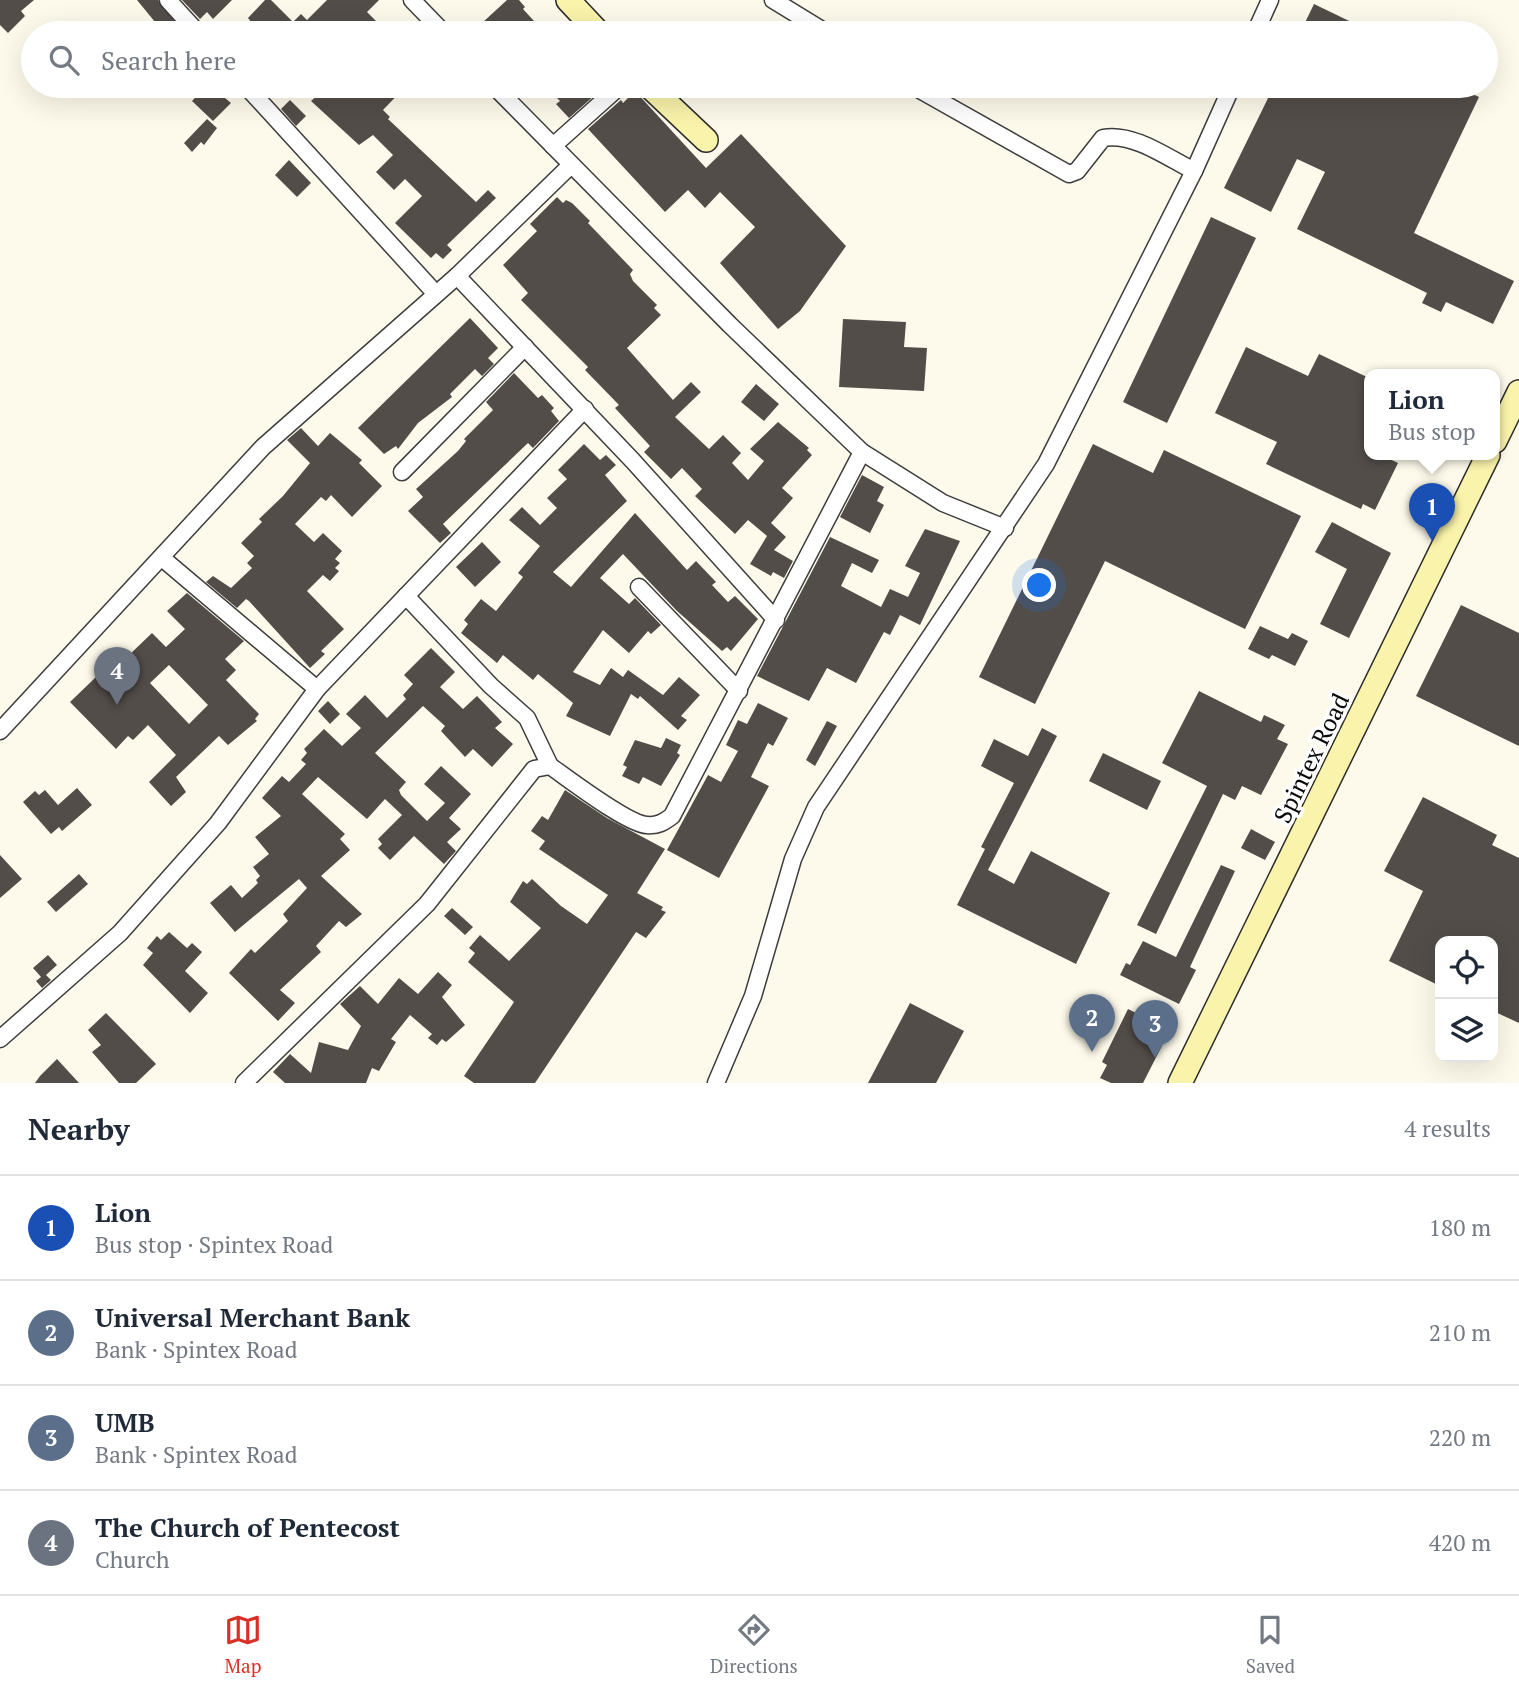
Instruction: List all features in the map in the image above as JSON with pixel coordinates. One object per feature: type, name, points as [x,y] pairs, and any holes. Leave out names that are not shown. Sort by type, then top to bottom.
[{"type":"main road","points":[[568,0],[588,21]]},
{"type":"main road","points":[[662,98],[706,140]]},
{"type":"main road","points":[[1500,431],[1519,393]]},
{"type":"main road","name":"Spintex Road","points":[[1180,1083],[1486,460]]},
{"type":"street","points":[[168,0],[187,21]]},
{"type":"street","points":[[412,0],[432,21]]},
{"type":"street","points":[[773,0],[807,21]]},
{"type":"street","points":[[1260,21],[1270,0]]},
{"type":"street","points":[[257,98],[436,294]]},
{"type":"street","points":[[506,98],[730,325],[862,452],[943,503],[1005,528]]},
{"type":"street","points":[[553,146],[607,98]]},
{"type":"street","points":[[934,98],[1069,174],[1077,171],[1103,138],[1115,135],[1136,142],[1194,171]]},
{"type":"street","points":[[716,1083],[753,996],[793,859],[816,807],[1046,464],[1194,171],[1227,98]]},
{"type":"street","points":[[0,731],[263,447],[457,276],[571,165]]},
{"type":"street","points":[[457,276],[585,409],[776,620]]},
{"type":"street","points":[[402,472],[525,347]]},
{"type":"street","points":[[0,1039],[120,933],[218,823],[317,689],[585,409]]},
{"type":"street","points":[[406,596],[491,686],[527,718],[550,766],[597,799],[645,826],[663,823],[672,816],[862,452]]},
{"type":"street","points":[[162,558],[317,689]]},
{"type":"street","points":[[639,587],[739,691]]},
{"type":"street","points":[[244,1083],[427,904],[534,769],[550,766]]},
{"type":"building","points":[[0,0],[34,0],[21,11],[25,16],[8,33],[0,25]]},
{"type":"building","points":[[137,0],[158,0],[175,21],[154,21]]},
{"type":"building","points":[[182,0],[232,0],[213,19],[207,12],[200,19]]},
{"type":"building","points":[[265,0],[271,0],[292,21],[250,21],[248,18]]},
{"type":"building","points":[[327,0],[379,0],[367,12],[376,21],[294,21],[301,14],[307,20]]},
{"type":"building","points":[[507,0],[519,0],[534,21],[484,21]]},
{"type":"building","points":[[1314,4],[1349,21],[1306,21]]},
{"type":"building","points":[[195,98],[225,98],[231,103],[213,121],[192,101]]},
{"type":"building","points":[[314,98],[394,98],[383,110],[390,117],[388,119],[476,202],[488,190],[496,198],[447,245],[452,250],[443,259],[436,253],[431,258],[395,223],[422,196],[405,179],[394,190],[376,172],[393,155],[373,135],[359,145],[311,101]]},
{"type":"building","points":[[557,98],[592,98],[569,118],[556,104],[560,101]]},
{"type":"building","points":[[628,98],[641,98],[706,168],[741,134],[846,246],[800,311],[778,329],[720,263],[755,227],[720,192],[705,208],[688,190],[665,212],[588,129],[621,100],[623,103]]},
{"type":"building","points":[[1268,98],[1479,98],[1414,233],[1514,281],[1493,324],[1446,302],[1441,312],[1422,303],[1427,293],[1297,229],[1325,172],[1297,159],[1271,212],[1224,188]]},
{"type":"building","points":[[290,100],[306,116],[296,126],[281,109]]},
{"type":"building","points":[[207,119],[217,128],[204,145],[201,142],[192,152],[184,143]]},
{"type":"building","points":[[289,160],[311,183],[297,197],[275,175]]},
{"type":"building","points":[[557,197],[563,203],[566,200],[572,203],[590,221],[588,223],[633,270],[630,274],[633,281],[657,305],[654,308],[661,315],[627,348],[673,400],[691,382],[701,392],[675,417],[709,449],[723,435],[741,453],[732,463],[748,480],[764,461],[750,449],[778,422],[809,448],[807,450],[812,455],[782,488],[793,498],[771,523],[786,537],[774,550],[793,561],[784,578],[773,572],[771,576],[750,564],[767,536],[748,520],[735,534],[695,496],[702,489],[682,468],[671,479],[644,452],[650,446],[615,408],[619,405],[585,370],[588,367],[521,300],[528,293],[503,265],[537,231],[530,224]]},
{"type":"building","points":[[1211,217],[1256,238],[1167,423],[1123,402]]},
{"type":"building","points":[[470,318],[498,348],[488,358],[494,364],[482,376],[475,369],[450,394],[452,397],[418,423],[398,449],[396,446],[384,454],[358,428]]},
{"type":"building","points":[[843,319],[906,322],[904,347],[927,348],[924,391],[839,387]]},
{"type":"building","points":[[1246,347],[1308,376],[1319,354],[1364,376],[1364,460],[1392,460],[1398,463],[1375,510],[1363,504],[1361,509],[1266,464],[1277,442],[1215,413]]},
{"type":"building","points":[[514,373],[538,398],[542,395],[554,408],[551,411],[559,421],[533,448],[528,443],[443,524],[451,533],[440,543],[408,511],[423,497],[416,489],[458,451],[466,441],[464,439],[493,410],[486,402]]},
{"type":"building","points":[[756,384],[779,404],[764,421],[741,402]]},
{"type":"building","points":[[301,428],[318,446],[330,433],[362,460],[359,463],[382,486],[352,517],[331,495],[326,501],[321,497],[295,524],[314,542],[323,533],[342,551],[335,559],[340,563],[335,568],[339,571],[330,581],[323,575],[307,591],[344,629],[321,651],[325,654],[310,668],[249,601],[246,599],[237,608],[206,582],[213,576],[231,588],[252,568],[247,563],[254,556],[241,543],[262,522],[259,519],[283,496],[310,463],[287,440]]},
{"type":"building","points":[[584,444],[600,460],[606,455],[616,465],[605,475],[627,501],[553,572],[571,587],[635,513],[687,570],[696,561],[716,582],[712,585],[728,602],[735,596],[758,619],[731,651],[727,647],[722,651],[676,610],[623,554],[600,578],[629,604],[635,598],[661,625],[651,634],[648,631],[629,653],[603,630],[573,672],[600,685],[611,668],[623,677],[628,670],[663,695],[679,677],[700,695],[681,716],[687,720],[678,730],[640,696],[638,699],[631,694],[610,736],[566,716],[573,703],[538,674],[533,680],[503,655],[497,663],[461,633],[468,624],[464,620],[481,599],[496,611],[523,577],[518,573],[540,546],[509,520],[522,507],[540,525],[557,508],[547,498],[567,479],[558,470]]},
{"type":"building","points":[[1093,444],[1153,473],[1164,450],[1301,516],[1245,629],[1105,561],[1035,704],[979,677]]},
{"type":"building","points":[[862,475],[884,487],[877,501],[884,505],[870,533],[840,517]]},
{"type":"building","points":[[1332,522],[1391,553],[1349,638],[1320,624],[1347,569],[1315,552]]},
{"type":"building","points":[[925,529],[960,541],[920,625],[900,615],[890,635],[884,632],[856,683],[827,668],[809,701],[757,676],[830,537],[879,560],[872,573],[852,563],[841,586],[881,607],[890,589],[908,597],[920,573],[905,566]]},
{"type":"building","points":[[482,542],[501,562],[475,587],[456,567]]},
{"type":"building","points":[[187,593],[244,641],[225,659],[236,670],[226,680],[259,714],[255,719],[257,721],[228,745],[219,736],[176,777],[186,792],[171,806],[149,782],[176,755],[148,725],[133,740],[128,736],[116,749],[70,702],[121,653],[126,658],[152,633],[166,647],[185,629],[167,611]],"holes":[[[169,665],[208,705],[189,724],[150,683]]]},
{"type":"building","points":[[1461,605],[1519,633],[1519,746],[1416,696]]},
{"type":"building","points":[[1260,626],[1288,639],[1292,633],[1308,641],[1295,666],[1272,655],[1269,659],[1248,649]]},
{"type":"building","points":[[431,648],[455,672],[440,687],[463,709],[477,696],[502,722],[495,728],[513,744],[492,767],[473,749],[465,757],[441,731],[445,726],[423,706],[375,753],[406,782],[399,790],[401,795],[427,821],[445,803],[424,784],[441,766],[471,794],[449,818],[461,829],[447,842],[456,851],[444,864],[414,836],[390,860],[378,848],[382,844],[378,839],[402,815],[385,799],[367,819],[318,777],[302,794],[345,834],[340,839],[350,850],[321,876],[362,914],[346,927],[339,921],[316,946],[321,952],[280,990],[295,1003],[278,1021],[229,973],[251,949],[255,953],[288,921],[283,914],[307,888],[299,879],[235,932],[210,903],[231,885],[242,898],[258,883],[256,880],[260,876],[253,867],[269,854],[255,837],[281,816],[262,798],[282,776],[289,782],[306,764],[301,760],[307,753],[304,749],[324,729],[342,746],[361,728],[346,714],[365,695],[387,718],[406,699],[403,695],[413,684],[404,675]]},
{"type":"building","points":[[1199,691],[1261,722],[1264,715],[1285,725],[1277,739],[1288,744],[1261,795],[1242,786],[1235,800],[1223,794],[1156,934],[1137,925],[1207,786],[1162,763]]},
{"type":"building","points":[[328,701],[340,714],[330,724],[318,711]]},
{"type":"building","points":[[758,703],[788,718],[773,746],[768,743],[751,777],[769,786],[719,878],[667,850],[708,775],[721,782],[738,751],[726,745],[738,720],[747,724]]},
{"type":"building","points":[[827,721],[837,726],[815,766],[806,760]]},
{"type":"building","points":[[1042,728],[1057,736],[988,870],[1014,884],[1031,851],[1110,893],[1076,964],[957,905],[985,849],[981,847],[1014,783],[981,766],[994,739],[1028,756]]},
{"type":"building","points":[[666,738],[681,745],[677,753],[680,755],[661,786],[643,777],[639,784],[622,776],[627,767],[623,765],[635,740],[661,748]]},
{"type":"building","points":[[1103,753],[1161,781],[1147,810],[1089,781]]},
{"type":"building","points":[[77,788],[92,805],[62,831],[59,827],[51,834],[23,802],[35,791],[39,795],[45,790],[58,805]]},
{"type":"building","points":[[565,790],[607,818],[665,849],[637,893],[663,907],[661,910],[666,912],[646,938],[636,932],[535,1083],[474,1083],[464,1076],[514,1002],[468,962],[475,953],[469,948],[480,935],[509,961],[541,928],[510,902],[523,881],[527,884],[532,879],[561,906],[587,924],[608,895],[539,849],[545,841],[531,831],[542,816],[548,820]]},
{"type":"building","points":[[1423,797],[1497,835],[1492,845],[1519,858],[1519,1023],[1498,1013],[1498,936],[1435,936],[1435,984],[1389,961],[1423,891],[1384,871]]},
{"type":"building","points":[[1251,829],[1275,842],[1265,860],[1241,848]]},
{"type":"building","points":[[0,855],[22,879],[0,898]]},
{"type":"building","points":[[1221,865],[1235,871],[1190,967],[1196,970],[1179,1004],[1120,975],[1126,963],[1130,965],[1143,941],[1176,957]]},
{"type":"building","points":[[79,874],[88,884],[56,912],[47,902]]},
{"type":"building","points":[[452,908],[473,927],[465,935],[444,916]]},
{"type":"building","points":[[169,932],[187,948],[192,943],[202,952],[185,971],[208,993],[190,1013],[143,965],[153,953],[147,948],[157,936],[161,940]]},
{"type":"building","points":[[48,955],[57,965],[46,975],[51,980],[42,988],[36,981],[41,977],[33,968]]},
{"type":"building","points":[[438,972],[452,985],[442,997],[465,1025],[446,1042],[442,1039],[437,1045],[428,1038],[432,1034],[410,1015],[391,1039],[396,1042],[379,1071],[372,1068],[366,1083],[285,1083],[273,1072],[290,1054],[311,1073],[319,1042],[348,1050],[361,1026],[340,1004],[360,986],[378,1004],[399,978],[418,994]]},
{"type":"building","points":[[910,1003],[964,1031],[936,1083],[868,1083]]},
{"type":"building","points":[[1128,1009],[1170,1030],[1143,1083],[1111,1083],[1100,1078],[1107,1065],[1102,1062]]},
{"type":"building","points":[[106,1013],[156,1064],[136,1083],[119,1083],[92,1052],[101,1045],[88,1030]]},
{"type":"building","points":[[57,1059],[79,1083],[35,1083],[40,1076]]},
{"type":"place","name":"Lion","points":[[1432,541]]},
{"type":"place","name":"The Church of Pentecost","points":[[117,705]]},
{"type":"place","name":"Universal Merchant Bank","points":[[1092,1052]]},
{"type":"place","name":"UMB","points":[[1155,1058]]}]
